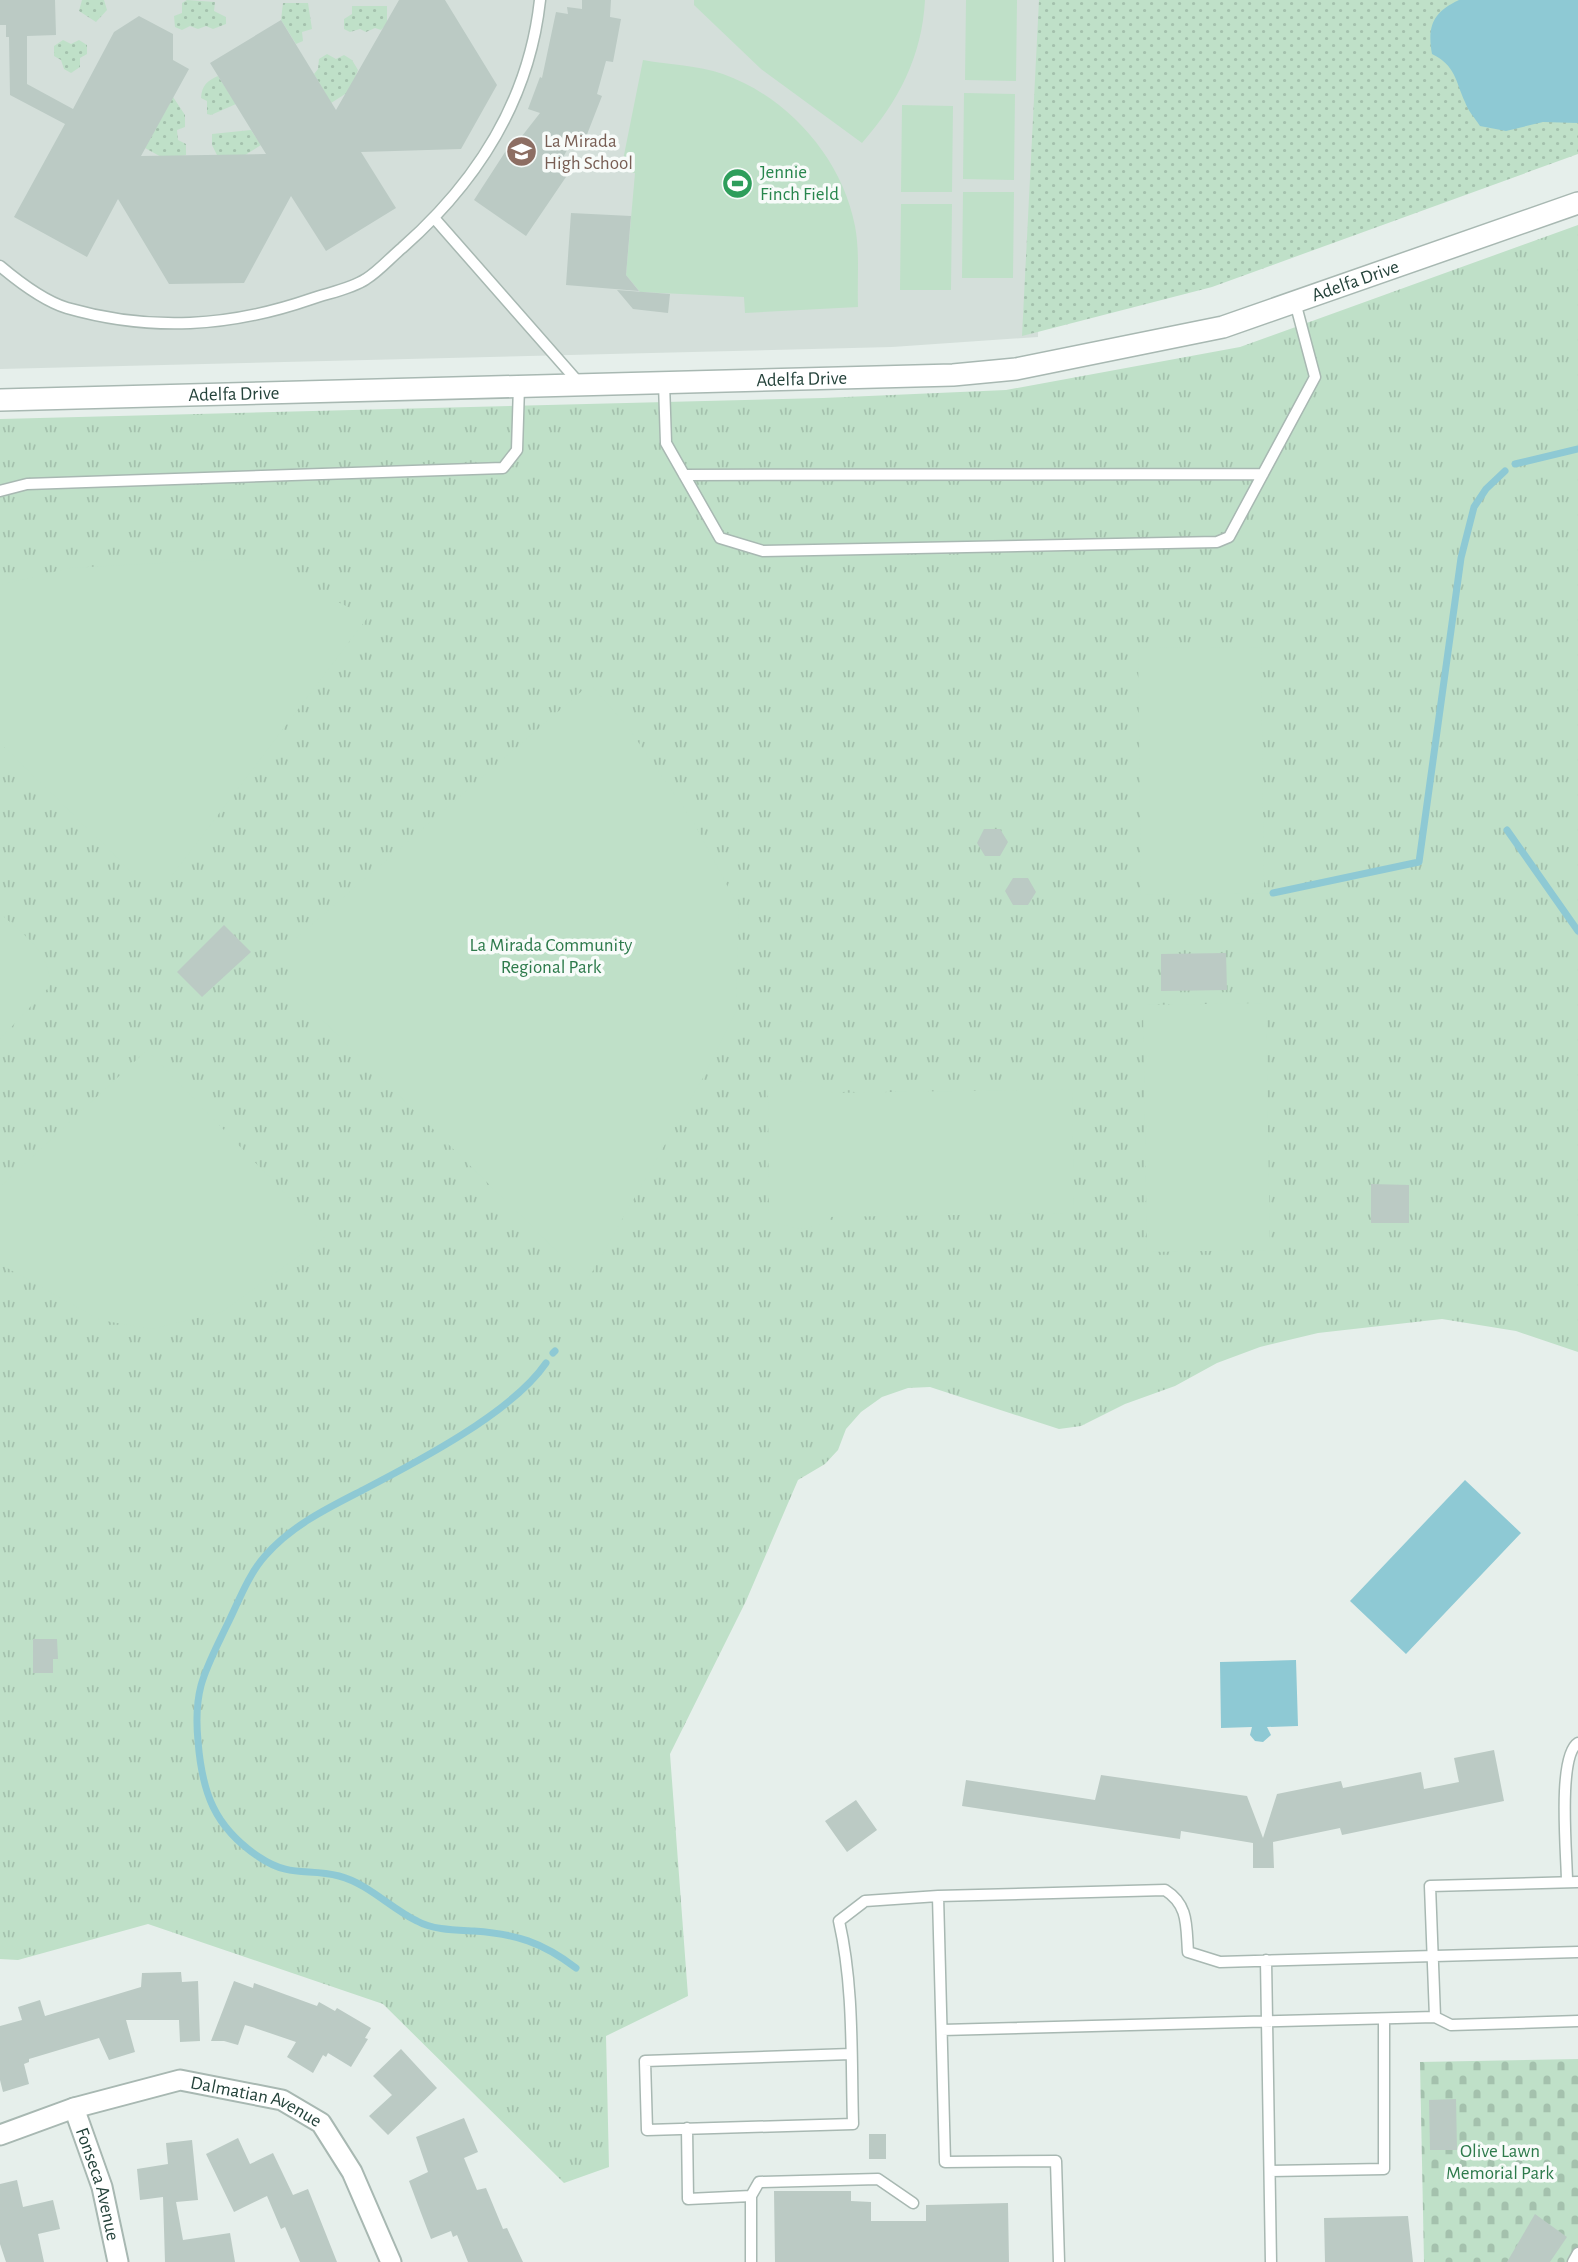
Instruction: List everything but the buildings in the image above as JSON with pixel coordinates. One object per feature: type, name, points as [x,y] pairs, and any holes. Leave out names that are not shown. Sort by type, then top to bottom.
[{"type":"street","name":"Adelfa Drive","points":[[0,400],[953,375],[1016,369],[1223,327],[1578,204]]},
{"type":"street","name":"Dalmatian Avenue","points":[[0,2135],[74,2109],[180,2080],[282,2100],[321,2123],[352,2172],[391,2262]]},
{"type":"street","name":"Fonseca Avenue","points":[[74,2109],[102,2187],[118,2262]]},
{"type":"lane","points":[[0,267],[17,280],[65,307],[137,320],[211,324],[255,316],[365,280],[435,219],[455,197],[506,119],[521,83],[540,0]]},
{"type":"lane","points":[[435,219],[562,360],[580,385]]},
{"type":"lane","points":[[664,383],[666,443],[720,538],[763,551],[1217,542],[1229,537],[1315,377],[1295,302]]},
{"type":"lane","points":[[0,491],[27,484],[503,468],[517,450],[519,386]]},
{"type":"lane","points":[[684,475],[1263,474]]},
{"type":"lane","points":[[1435,2017],[1430,1886],[1573,1882],[1566,1763],[1574,1745],[1578,1743]]},
{"type":"lane","points":[[851,2054],[645,2061],[647,2130],[853,2124],[851,2054],[848,1963],[839,1921],[864,1901],[939,1896],[1165,1890],[1177,1898],[1185,1909],[1188,1952],[1220,1962],[1578,1952]]},
{"type":"lane","points":[[939,1896],[945,2162],[1056,2161],[1059,2262]]},
{"type":"lane","points":[[1266,1960],[1271,2262]]},
{"type":"lane","points":[[942,2030],[1435,2017],[1451,2025],[1578,2021]]},
{"type":"lane","points":[[1270,2171],[1384,2169],[1384,2019]]},
{"type":"lane","points":[[687,2128],[688,2199],[751,2196]]},
{"type":"lane","points":[[751,2262],[751,2196],[759,2182],[878,2179],[913,2203]]},
{"type":"lane","points":[[1573,2262],[1578,2253]]},
{"type":"shaded area","name":"La Mirada High School","points":[[0,0],[1044,0],[1038,337],[892,347],[0,369]]},
{"type":"green space","points":[[82,0],[104,0],[107,10],[96,22],[79,11]]},
{"type":"green space","points":[[187,0],[215,2],[214,11],[226,17],[226,24],[213,29],[190,26],[182,30],[175,27],[174,16],[182,13],[182,3]]},
{"type":"green space","points":[[694,0],[925,0],[914,59],[887,111],[862,143],[761,69],[694,5]]},
{"type":"green space","points":[[966,0],[1017,0],[1016,81],[965,80]]},
{"type":"green space","points":[[1039,0],[1578,0],[1578,154],[1212,287],[1022,336]]},
{"type":"green space","points":[[283,3],[308,3],[312,29],[302,32],[303,41],[296,44],[281,20]]},
{"type":"green space","points":[[352,6],[387,6],[387,24],[381,30],[375,28],[366,32],[360,29],[350,32],[344,29],[344,19],[352,14]]},
{"type":"green space","points":[[63,40],[71,44],[79,40],[87,45],[87,54],[80,58],[80,67],[71,73],[64,69],[61,60],[54,56],[54,46]]},
{"type":"green space","points":[[327,54],[336,59],[344,55],[352,60],[358,70],[350,91],[331,103],[314,74],[318,69],[319,59]]},
{"type":"green space","name":"Jennie Finch Field","points":[[643,60],[713,71],[747,84],[790,114],[808,133],[825,154],[848,201],[857,236],[858,307],[745,313],[744,297],[640,292],[626,275],[635,173],[621,170]]},
{"type":"green space","points":[[218,76],[236,104],[211,115],[207,114],[207,101],[201,98],[206,84]]},
{"type":"green space","points":[[964,93],[1015,94],[1014,180],[963,179]]},
{"type":"green space","points":[[173,97],[185,115],[185,127],[177,130],[178,140],[186,144],[186,155],[165,159],[145,148]]},
{"type":"green space","points":[[902,105],[953,106],[952,192],[901,192]]},
{"type":"green space","points":[[251,130],[261,145],[242,157],[217,155],[212,145],[212,134]]},
{"type":"green space","points":[[963,192],[1014,192],[1013,278],[962,278]]},
{"type":"green space","points":[[901,204],[952,204],[951,290],[900,290]]},
{"type":"green space","name":"La Mirada Community Regional Park","points":[[1578,225],[1578,1352],[1516,1331],[1442,1319],[1318,1333],[1260,1347],[1217,1363],[1175,1386],[1125,1404],[1081,1426],[1059,1429],[930,1387],[908,1388],[882,1397],[861,1412],[846,1429],[838,1450],[825,1464],[798,1480],[746,1601],[670,1754],[688,1996],[606,2036],[609,2167],[564,2183],[383,2004],[148,1924],[18,1960],[0,1959],[0,419],[823,398],[1006,390],[1240,347]]},
{"type":"green space","points":[[250,558],[368,617],[171,877],[137,877],[0,743],[0,585],[70,568]]},
{"type":"green space","points":[[1261,647],[1264,893],[1141,895],[1138,648]]},
{"type":"green space","points":[[590,684],[627,726],[693,821],[739,908],[736,1012],[704,1076],[587,1281],[294,992],[294,940]]},
{"type":"green space","points":[[0,913],[41,953],[49,974],[50,986],[0,1039]]},
{"type":"green space","points":[[1266,1003],[1270,1250],[1147,1252],[1143,1005]]},
{"type":"green space","points":[[147,1050],[326,1236],[222,1312],[151,1329],[100,1320],[0,1264],[0,1187]]},
{"type":"green space","points":[[801,1081],[826,1088],[827,1093],[1072,1089],[1074,1213],[829,1217],[829,1222],[802,1229],[769,1222],[768,1088]]},
{"type":"green space","name":"Olive Lawn Memorial Park","points":[[1578,2059],[1578,2262],[1424,2262],[1420,2062]]},
{"type":"water","points":[[1459,0],[1578,0],[1578,123],[1543,122],[1506,131],[1480,126],[1446,63],[1432,54],[1430,35],[1434,21],[1443,10]]},
{"type":"water","points":[[1465,1480],[1521,1533],[1406,1654],[1350,1601]]},
{"type":"water","points":[[1296,1660],[1298,1726],[1267,1727],[1271,1735],[1263,1742],[1255,1741],[1250,1735],[1252,1727],[1221,1728],[1220,1662]]},
{"type":"waterway","points":[[1515,464],[1578,449]]},
{"type":"waterway","points":[[1273,893],[1419,862],[1461,558],[1474,507],[1486,489],[1505,471]]},
{"type":"waterway","points":[[1507,830],[1578,931]]},
{"type":"waterway","points":[[546,1363],[531,1382],[487,1418],[434,1451],[310,1519],[275,1545],[248,1580],[212,1655],[199,1694],[197,1723],[203,1776],[213,1807],[231,1833],[259,1857],[280,1868],[328,1874],[350,1880],[423,1924],[444,1929],[503,1934],[528,1941],[552,1952],[576,1968]]},
{"type":"place","name":"La Mirada High School","points":[[521,152]]},
{"type":"place","name":"Jennie Finch Field","points":[[737,183]]}]
